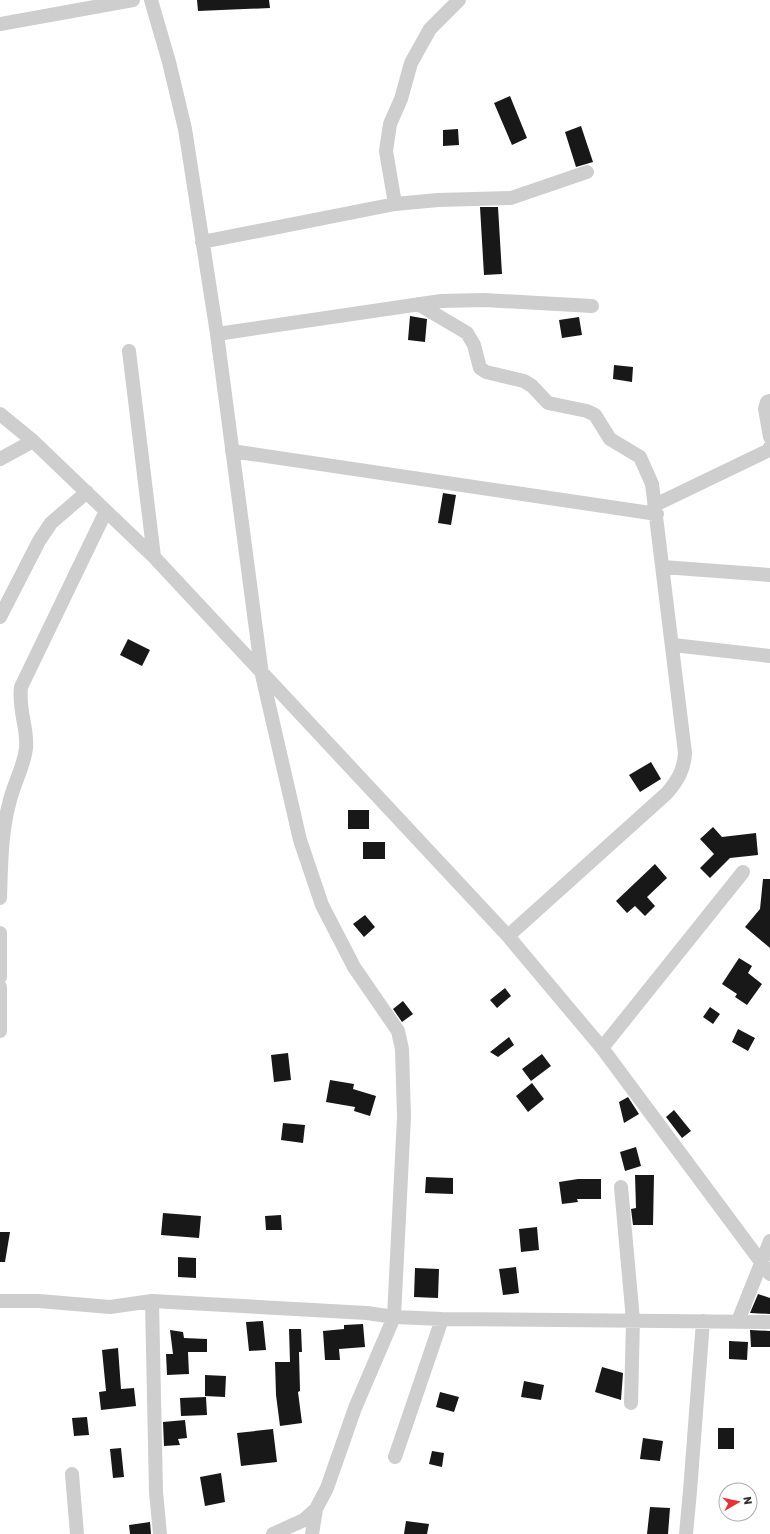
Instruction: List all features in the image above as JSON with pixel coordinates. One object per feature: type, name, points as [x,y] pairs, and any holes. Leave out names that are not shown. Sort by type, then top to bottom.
[{"type":"street","points":[[0,24],[75,5],[133,0]]},
{"type":"street","points":[[151,0],[169,62],[185,129],[217,334],[262,675],[300,840],[322,905],[354,967],[398,1031],[402,1049],[404,1117],[394,1317],[354,1408],[327,1488],[316,1509],[312,1534]]},
{"type":"street","points":[[395,204],[386,151],[390,124],[401,99],[411,63],[426,36],[430,29],[459,0]]},
{"type":"street","points":[[202,242],[395,204],[438,200],[511,198],[587,172]]},
{"type":"street","points":[[217,334],[418,304],[484,300],[592,306]]},
{"type":"street","points":[[418,304],[467,334],[474,345],[480,368],[486,372],[524,381],[532,386],[548,403],[595,415],[610,439],[640,457],[652,484],[656,510],[685,753],[681,774],[667,793],[508,936]]},
{"type":"street","points":[[129,351],[154,557]]},
{"type":"street","points":[[770,401],[767,402],[765,409],[770,437]]},
{"type":"street","points":[[0,414],[33,441],[154,557],[262,675],[508,936],[602,1048],[770,1274]]},
{"type":"street","points":[[0,459],[33,441]]},
{"type":"street","points":[[232,451],[656,510],[769,450],[770,446]]},
{"type":"street","points":[[0,616],[39,541],[51,522],[87,492]]},
{"type":"street","points":[[0,898],[8,806],[26,747],[26,735],[20,706],[21,688],[106,511]]},
{"type":"street","points":[[663,567],[770,574]]},
{"type":"street","points":[[673,646],[770,656]]},
{"type":"street","points":[[602,1048],[743,872]]},
{"type":"street","points":[[0,933],[0,977]]},
{"type":"street","points":[[0,987],[0,1031]]},
{"type":"street","points":[[621,1187],[633,1320],[631,1403]]},
{"type":"street","points":[[738,1321],[761,1260],[770,1241]]},
{"type":"street","points":[[0,1301],[39,1301],[110,1306],[152,1301],[367,1313],[394,1317],[442,1319],[770,1322]]},
{"type":"street","points":[[152,1301],[156,1492],[160,1534]]},
{"type":"street","points":[[395,1457],[442,1319]]},
{"type":"street","points":[[686,1534],[703,1321]]},
{"type":"street","points":[[72,1474],[77,1534]]},
{"type":"street","points":[[273,1534],[304,1520],[316,1509]]},
{"type":"building","points":[[197,0],[269,0],[270,8],[198,11]]},
{"type":"building","points":[[510,96],[527,138],[512,145],[494,103]]},
{"type":"building","points":[[581,126],[593,162],[576,167],[565,132]]},
{"type":"building","points":[[458,129],[459,145],[443,146],[443,130]]},
{"type":"building","points":[[480,207],[498,207],[502,274],[484,275]]},
{"type":"building","points":[[410,316],[427,319],[425,342],[408,340]]},
{"type":"building","points":[[579,317],[582,335],[562,338],[559,320]]},
{"type":"building","points":[[614,365],[633,367],[632,382],[613,379]]},
{"type":"building","points":[[443,493],[456,495],[451,525],[438,523]]},
{"type":"building","points":[[128,639],[150,650],[142,666],[120,655]]},
{"type":"building","points":[[651,762],[661,779],[640,792],[629,775]]},
{"type":"building","points":[[348,810],[369,810],[369,829],[348,829]]},
{"type":"building","points":[[713,827],[722,837],[756,833],[758,855],[730,858],[710,878],[700,868],[714,854],[700,839]]},
{"type":"building","points":[[363,842],[385,842],[385,859],[363,859]]},
{"type":"building","points":[[655,864],[667,878],[647,897],[655,906],[645,916],[635,906],[627,913],[616,901]]},
{"type":"building","points":[[763,879],[770,879],[770,948],[745,927],[760,909]]},
{"type":"building","points":[[365,915],[375,927],[364,937],[353,924]]},
{"type":"building","points":[[739,958],[752,966],[748,973],[762,984],[747,1005],[735,997],[737,994],[722,984]]},
{"type":"building","points":[[505,988],[511,996],[497,1008],[490,1000]]},
{"type":"building","points":[[403,1001],[413,1014],[402,1022],[393,1009]]},
{"type":"building","points":[[710,1007],[720,1014],[713,1024],[703,1017]]},
{"type":"building","points":[[738,1029],[755,1038],[748,1051],[732,1042]]},
{"type":"building","points":[[509,1037],[514,1045],[498,1057],[490,1052]]},
{"type":"building","points":[[288,1053],[291,1080],[274,1082],[271,1055]]},
{"type":"building","points":[[542,1054],[551,1066],[531,1081],[522,1069]]},
{"type":"building","points":[[330,1080],[354,1084],[353,1089],[376,1096],[370,1116],[354,1111],[355,1107],[326,1102]]},
{"type":"building","points":[[532,1083],[544,1099],[528,1112],[516,1096]]},
{"type":"building","points":[[628,1097],[639,1114],[624,1123],[619,1102]]},
{"type":"building","points":[[674,1110],[691,1131],[682,1138],[666,1117]]},
{"type":"building","points":[[283,1123],[305,1125],[303,1143],[281,1140]]},
{"type":"building","points":[[636,1147],[641,1166],[625,1171],[620,1152]]},
{"type":"building","points":[[635,1175],[654,1175],[653,1225],[633,1225],[631,1209],[636,1208]]},
{"type":"building","points":[[426,1177],[453,1178],[453,1194],[425,1193]]},
{"type":"building","points":[[578,1179],[601,1179],[601,1199],[577,1199],[578,1202],[562,1204],[559,1182]]},
{"type":"building","points":[[163,1213],[201,1216],[199,1238],[161,1235]]},
{"type":"building","points":[[281,1215],[282,1230],[266,1230],[265,1216]]},
{"type":"building","points":[[537,1227],[539,1250],[521,1252],[519,1229]]},
{"type":"building","points":[[0,1232],[10,1232],[5,1262],[0,1262]]},
{"type":"building","points":[[178,1257],[196,1258],[196,1278],[178,1277]]},
{"type":"building","points":[[516,1267],[519,1293],[503,1295],[499,1269]]},
{"type":"building","points":[[415,1268],[439,1269],[438,1298],[414,1297]]},
{"type":"building","points":[[758,1294],[770,1298],[770,1314],[750,1313]]},
{"type":"building","points":[[263,1321],[266,1350],[249,1351],[246,1322]]},
{"type":"building","points":[[363,1324],[365,1347],[339,1349],[340,1360],[325,1360],[323,1331],[344,1329],[344,1325]]},
{"type":"building","points":[[289,1329],[301,1329],[302,1352],[299,1352],[300,1391],[298,1392],[302,1423],[280,1426],[276,1395],[275,1362],[290,1362]]},
{"type":"building","points":[[170,1330],[183,1332],[184,1338],[207,1339],[207,1352],[188,1352],[189,1374],[167,1375],[166,1354],[173,1354]]},
{"type":"building","points":[[750,1330],[770,1331],[770,1347],[751,1347]]},
{"type":"building","points":[[729,1341],[748,1342],[747,1360],[729,1359]]},
{"type":"building","points":[[118,1348],[121,1389],[134,1388],[136,1406],[101,1410],[99,1392],[106,1391],[102,1350]]},
{"type":"building","points":[[602,1367],[623,1373],[621,1400],[595,1392]]},
{"type":"building","points":[[205,1375],[226,1376],[225,1397],[205,1396]]},
{"type":"building","points":[[524,1381],[544,1385],[541,1400],[521,1397]]},
{"type":"building","points":[[440,1392],[459,1397],[454,1412],[436,1407]]},
{"type":"building","points":[[206,1397],[207,1415],[181,1416],[180,1398]]},
{"type":"building","points":[[87,1417],[89,1435],[74,1436],[72,1418]]},
{"type":"building","points":[[185,1420],[187,1438],[178,1439],[180,1445],[164,1446],[163,1422]]},
{"type":"building","points":[[718,1428],[734,1428],[734,1449],[718,1449]]},
{"type":"building","points":[[273,1429],[277,1462],[241,1466],[237,1433]]},
{"type":"building","points":[[643,1438],[663,1441],[660,1461],[640,1459]]},
{"type":"building","points":[[121,1448],[124,1477],[113,1478],[110,1449]]},
{"type":"building","points":[[432,1451],[444,1453],[442,1467],[429,1464]]},
{"type":"building","points":[[221,1473],[225,1502],[205,1506],[200,1477]]},
{"type":"building","points":[[650,1507],[670,1508],[668,1534],[647,1534]]},
{"type":"building","points":[[406,1521],[429,1524],[427,1534],[404,1534]]},
{"type":"building","points":[[150,1522],[151,1534],[130,1534],[129,1525]]}]
